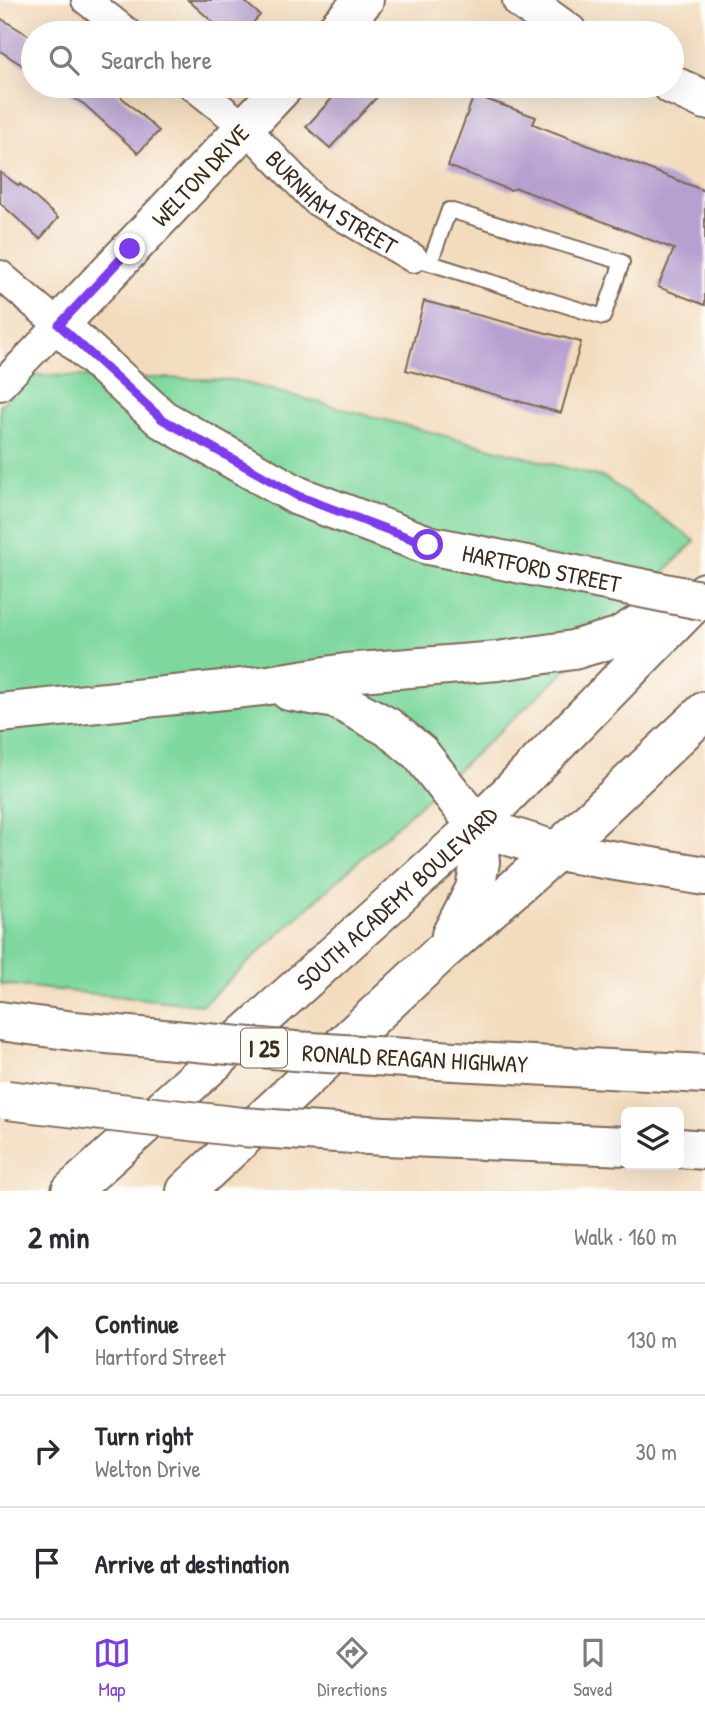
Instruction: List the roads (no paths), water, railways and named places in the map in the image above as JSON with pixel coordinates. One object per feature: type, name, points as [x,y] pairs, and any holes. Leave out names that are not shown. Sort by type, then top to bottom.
[{"type":"main road","points":[[344,21],[364,0]]},
{"type":"main road","points":[[522,0],[551,21]]},
{"type":"main road","points":[[684,90],[705,100]]},
{"type":"main road","name":"WELTON DRIVE","points":[[59,325],[273,98]]},
{"type":"main road","name":"HARTFORD STREET","points":[[59,325],[162,419],[298,496],[428,545],[705,601]]},
{"type":"main road","points":[[0,713],[262,686],[346,673],[498,661],[573,650],[618,637],[705,582]]},
{"type":"main road","name":"SOUTH ACADEMY BOULEVARD","points":[[71,1191],[477,827],[705,592]]},
{"type":"main road","points":[[262,686],[336,699],[388,727],[420,753],[477,827],[480,862],[475,889],[442,952]]},
{"type":"main road","points":[[186,1191],[442,952],[557,851],[705,711]]},
{"type":"main road","points":[[477,827],[557,851],[705,876]]},
{"type":"main road","name":"RONALD REAGAN HIGHWAY","points":[[0,1021],[74,1031],[295,1051],[705,1074]]},
{"type":"main road","points":[[3,1099],[242,1127],[621,1146]]},
{"type":"main road","points":[[684,1149],[705,1150]]},
{"type":"street","points":[[86,0],[113,21]]},
{"type":"street","name":"BURNHAM STREET","points":[[208,98],[245,127],[316,201],[422,261]]},
{"type":"street","name":"HARTFORD STREET","points":[[0,275],[59,325]]},
{"type":"street","name":"WELTON DRIVE","points":[[0,386],[59,325]]},
{"type":"lane","points":[[449,210],[622,262],[603,317],[422,261],[449,210]]}]
